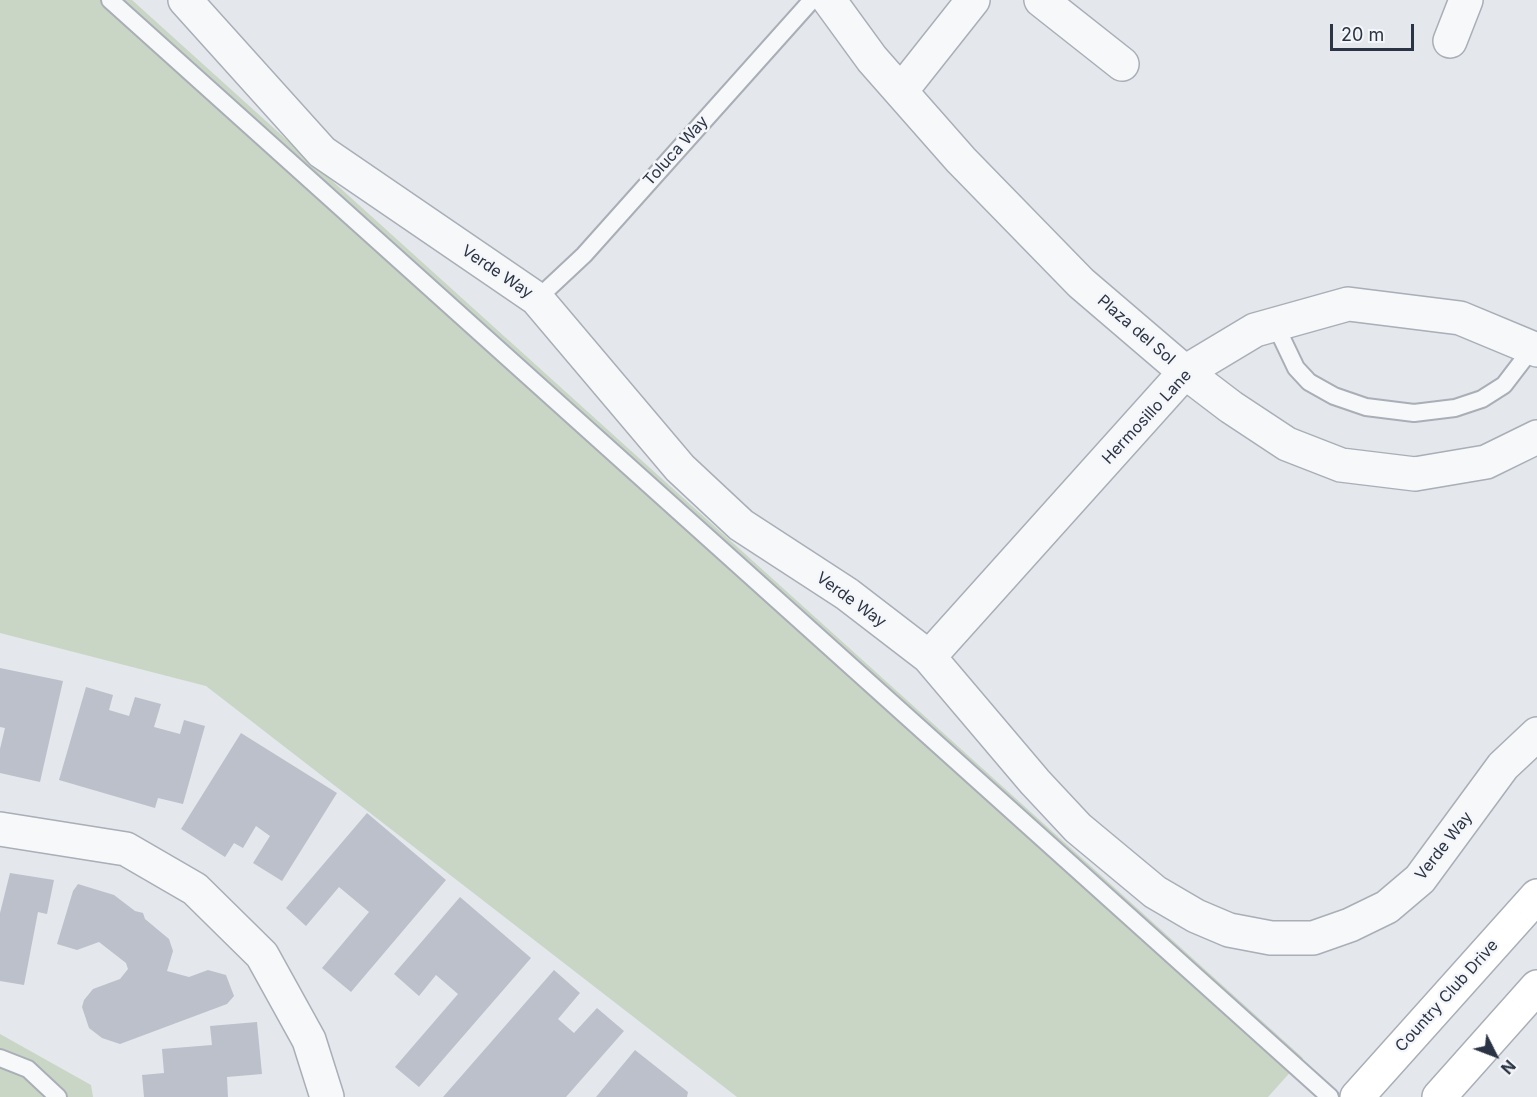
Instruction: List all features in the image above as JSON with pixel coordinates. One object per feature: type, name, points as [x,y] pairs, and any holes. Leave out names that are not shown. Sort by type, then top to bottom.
[{"type":"main road","name":"Country Club Drive","points":[[1357,1097],[1537,896]]},
{"type":"main road","points":[[1439,1097],[1537,987]]},
{"type":"street","name":"Verde Way","points":[[185,0],[322,152],[537,298],[680,468],[732,517],[846,594],[929,657],[1035,782],[1078,828],[1155,892],[1196,916],[1229,930],[1271,938],[1313,938],[1350,925],[1387,907],[1420,879],[1503,766],[1537,734]]},
{"type":"street","name":"Plaza del Sol","points":[[829,0],[872,59],[961,159],[1081,282],[1185,372],[1231,408],[1287,444],[1341,465],[1415,474],[1486,462],[1537,437]]},
{"type":"street","points":[[901,91],[974,0]]},
{"type":"street","points":[[1041,0],[1122,64]]},
{"type":"street","points":[[1450,41],[1466,0]]},
{"type":"street","name":"Hermosillo Lane","points":[[929,657],[1185,372],[1255,330],[1348,304],[1460,318],[1535,349]]},
{"type":"street","points":[[0,829],[126,849],[195,890],[262,955],[309,1040],[327,1097]]},
{"type":"lane","points":[[110,0],[1330,1097]]},
{"type":"lane","name":"Toluca Way","points":[[537,298],[584,255],[812,0]]},
{"type":"lane","points":[[1275,324],[1296,368],[1309,382],[1334,396],[1366,408],[1414,413],[1455,408],[1482,399],[1504,385],[1535,349]]},
{"type":"lane","points":[[0,1058],[28,1069],[58,1097]]},
{"type":"green space","points":[[0,0],[132,0],[1303,1058],[1268,1097],[737,1097],[206,686],[0,633]]},
{"type":"green space","points":[[0,1034],[91,1085],[93,1097],[0,1097]]},
{"type":"building","points":[[0,668],[63,681],[40,782],[0,773],[0,749],[5,728],[0,727]]},
{"type":"building","points":[[86,687],[113,695],[109,710],[129,716],[135,697],[161,704],[154,727],[180,734],[184,720],[205,726],[183,804],[158,798],[155,808],[59,780]]},
{"type":"building","points":[[241,733],[337,793],[282,881],[253,863],[270,836],[256,826],[243,848],[234,843],[225,857],[181,829]]},
{"type":"building","points":[[367,813],[446,880],[351,992],[322,968],[369,912],[339,887],[306,926],[286,908]]},
{"type":"building","points":[[10,873],[54,880],[47,914],[38,912],[24,985],[0,981],[0,913]]},
{"type":"building","points":[[78,884],[114,895],[135,911],[143,913],[145,919],[169,939],[173,951],[167,971],[189,977],[208,970],[226,975],[234,996],[227,1004],[120,1044],[102,1038],[89,1028],[82,1007],[84,1000],[93,989],[120,979],[128,969],[126,963],[99,942],[77,950],[57,944],[73,891]]},
{"type":"building","points":[[460,897],[531,958],[419,1087],[395,1067],[458,994],[436,975],[419,996],[394,974]]},
{"type":"building","points":[[554,970],[580,993],[558,1019],[574,1033],[597,1008],[624,1031],[566,1097],[443,1097]]},
{"type":"building","points":[[257,1022],[262,1074],[227,1077],[228,1097],[144,1097],[142,1075],[164,1073],[162,1049],[212,1045],[210,1026]]},
{"type":"building","points":[[635,1050],[688,1092],[687,1097],[596,1097]]}]
